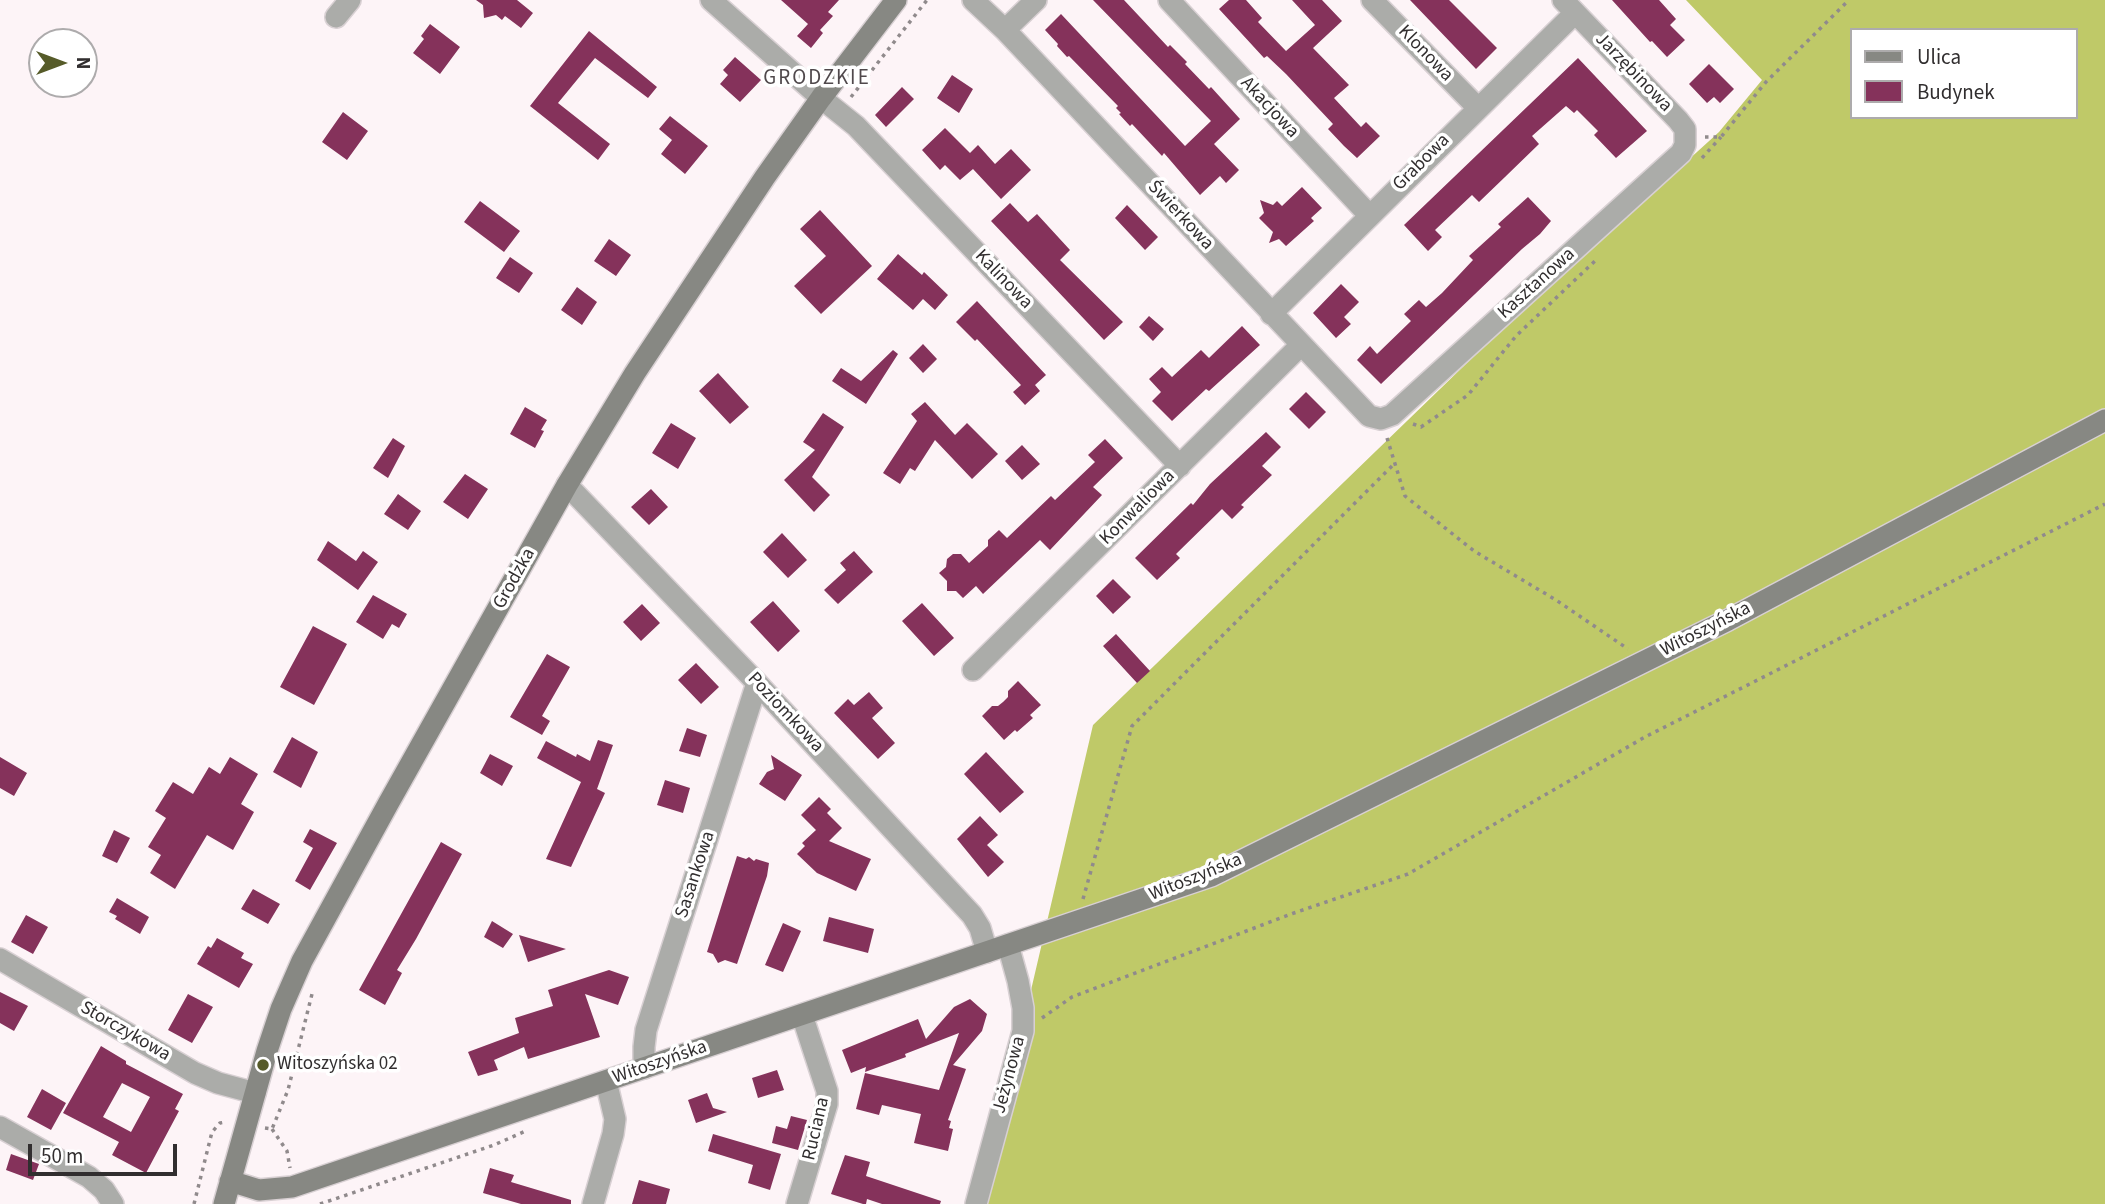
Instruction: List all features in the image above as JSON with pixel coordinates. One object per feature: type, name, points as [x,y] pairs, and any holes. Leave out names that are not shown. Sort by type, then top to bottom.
[{"type":"street","points":[[336,17],[350,0]]},
{"type":"street","name":"Kalinowa","points":[[711,0],[821,98],[856,125],[1180,466]]},
{"type":"street","name":"Grodzka","points":[[224,1204],[281,1009],[302,961],[567,485],[709,259],[821,98],[896,0]]},
{"type":"street","name":"Świerkowa","points":[[973,0],[1005,30],[1369,416],[1387,417]]},
{"type":"street","points":[[1005,30],[1036,0]]},
{"type":"street","name":"Akacjowa","points":[[1169,0],[1369,215]]},
{"type":"street","name":"Klonowa","points":[[1372,0],[1478,108]]},
{"type":"street","name":"Grabowa","points":[[1271,314],[1478,108],[1569,6]]},
{"type":"street","name":"Jarzębinowa","points":[[1569,6],[1678,120],[1685,129],[1688,151]]},
{"type":"street","name":"Kasztanowa","points":[[1387,417],[1688,151]]},
{"type":"street","name":"Konwaliowa","points":[[974,670],[1301,345]]},
{"type":"street","name":"Witoszyńska","points":[[230,1181],[259,1190],[292,1187],[1211,876],[1740,614],[2105,420]]},
{"type":"street","name":"Poziomkowa","points":[[567,485],[757,683],[972,915],[980,928],[987,952]]},
{"type":"street","name":"Sasankowa","points":[[644,1068],[646,1030],[757,683]]},
{"type":"street","name":"Jeżynowa","points":[[976,1204],[1023,1031],[1023,1008],[1008,945]]},
{"type":"street","name":"Storczykowa","points":[[0,959],[195,1073],[218,1083],[255,1093]]},
{"type":"street","name":"Ruciana","points":[[797,1204],[827,1104],[827,1091],[802,1015]]},
{"type":"street","points":[[593,1204],[615,1119],[606,1081]]},
{"type":"street","points":[[0,1127],[89,1177],[104,1190],[113,1204]]},
{"type":"path","points":[[839,112],[927,0]]},
{"type":"path","points":[[1688,151],[1721,137],[1766,82],[1849,0]]},
{"type":"path","points":[[1688,151],[1721,137]]},
{"type":"path","points":[[1603,253],[1516,336],[1468,395],[1421,427],[1387,417],[1395,463],[1405,496],[1474,551],[1556,600],[1645,661]]},
{"type":"path","points":[[1077,921],[1132,726],[1395,463]]},
{"type":"path","points":[[1023,1031],[1072,997],[1294,913],[1409,874],[1645,737],[2105,504]]},
{"type":"path","points":[[194,1204],[215,1126],[226,1122],[272,1129],[288,1090],[316,981]]},
{"type":"green space","points":[[1686,0],[2105,0],[2105,1204],[981,1204],[1093,725],[1502,329],[1719,132],[1762,80]]},
{"type":"building","points":[[476,0],[517,0],[533,13],[521,28],[505,16],[502,20],[496,15],[484,18],[483,5]]},
{"type":"building","points":[[781,0],[839,0],[828,12],[833,16],[820,30],[823,33],[811,48],[797,36],[808,24]]},
{"type":"building","points":[[1093,0],[1124,0],[1240,119],[1214,144],[1239,170],[1226,183],[1220,176],[1200,195],[1164,153],[1162,156],[1132,124],[1130,126],[1119,114],[1121,113],[1116,108],[1118,106],[1069,56],[1067,57],[1045,30],[1061,14],[1185,146],[1211,121]]},
{"type":"building","points":[[1229,0],[1246,0],[1262,18],[1258,22],[1286,51],[1315,25],[1292,0],[1322,0],[1342,21],[1313,48],[1349,85],[1334,98],[1361,127],[1366,122],[1380,136],[1357,158],[1328,129],[1333,124],[1286,74],[1267,56],[1264,58],[1219,9]]},
{"type":"building","points":[[1410,0],[1449,0],[1497,48],[1476,69]]},
{"type":"building","points":[[1612,0],[1659,0],[1676,19],[1670,25],[1685,40],[1667,57]]},
{"type":"building","points":[[430,24],[460,47],[440,74],[413,53],[424,39],[421,36]]},
{"type":"building","points":[[589,31],[657,87],[648,98],[595,58],[558,103],[610,144],[598,160],[530,106]]},
{"type":"building","points":[[735,57],[761,80],[740,102],[720,84],[728,75],[723,70]]},
{"type":"building","points":[[1578,58],[1647,131],[1616,158],[1594,135],[1598,131],[1577,110],[1574,113],[1566,106],[1532,136],[1539,144],[1479,202],[1472,195],[1435,230],[1442,237],[1428,251],[1404,225]]},
{"type":"building","points":[[1709,64],[1734,89],[1720,103],[1714,97],[1707,103],[1689,84]]},
{"type":"building","points":[[952,75],[973,89],[959,113],[937,98]]},
{"type":"building","points":[[902,87],[914,99],[886,127],[875,115]]},
{"type":"building","points":[[343,112],[368,131],[347,160],[322,142]]},
{"type":"building","points":[[670,116],[708,146],[685,174],[661,154],[672,140],[659,129]]},
{"type":"building","points":[[945,128],[970,153],[978,145],[995,164],[1011,149],[1031,170],[1001,199],[973,169],[960,180],[945,165],[940,170],[922,150]]},
{"type":"building","points":[[1302,187],[1322,208],[1311,218],[1314,221],[1286,246],[1279,239],[1269,243],[1273,232],[1259,218],[1264,213],[1260,200],[1273,205],[1277,201],[1282,206]]},
{"type":"building","points":[[1528,197],[1551,221],[1381,384],[1357,360],[1370,346],[1377,354],[1411,321],[1404,314],[1419,300],[1426,307],[1442,293],[1473,260],[1469,256],[1501,227],[1498,224]]},
{"type":"building","points":[[480,201],[520,231],[504,252],[464,222]]},
{"type":"building","points":[[1010,203],[1028,222],[1037,214],[1070,250],[1060,260],[1123,322],[1104,340],[991,221]]},
{"type":"building","points":[[1127,205],[1158,237],[1145,250],[1115,218]]},
{"type":"building","points":[[820,210],[872,266],[821,314],[794,286],[826,256],[800,229]]},
{"type":"building","points":[[609,239],[631,255],[616,276],[594,261]]},
{"type":"building","points":[[898,254],[922,275],[924,272],[948,295],[935,310],[923,299],[913,310],[877,279]]},
{"type":"building","points":[[510,257],[533,273],[519,293],[496,278]]},
{"type":"building","points":[[1341,284],[1359,302],[1344,317],[1351,324],[1336,338],[1313,313]]},
{"type":"building","points":[[577,287],[597,302],[582,325],[561,310]]},
{"type":"building","points":[[977,301],[1046,375],[1035,385],[1040,391],[1025,405],[1013,392],[1021,385],[977,339],[975,341],[956,322]]},
{"type":"building","points":[[1149,316],[1164,329],[1153,341],[1139,327]]},
{"type":"building","points":[[1242,326],[1260,345],[1172,421],[1152,401],[1161,392],[1149,379],[1162,367],[1172,377],[1201,350],[1209,358]]},
{"type":"building","points":[[923,344],[937,359],[923,373],[909,358]]},
{"type":"building","points":[[893,350],[898,354],[866,404],[832,381],[841,368],[861,381]]},
{"type":"building","points":[[718,373],[749,407],[730,424],[699,391]]},
{"type":"building","points":[[1306,392],[1326,412],[1309,429],[1289,409]]},
{"type":"building","points":[[925,402],[955,435],[967,423],[998,454],[972,479],[935,440],[915,471],[910,468],[900,484],[883,473],[917,421],[911,414]]},
{"type":"building","points":[[525,407],[547,420],[535,448],[510,434]]},
{"type":"building","points":[[823,413],[844,427],[812,477],[830,495],[814,512],[784,480],[815,450],[803,442]]},
{"type":"building","points":[[671,423],[696,438],[678,469],[652,453]]},
{"type":"building","points":[[1266,432],[1281,447],[1262,466],[1272,475],[1241,505],[1244,507],[1232,519],[1222,509],[1176,554],[1180,558],[1157,580],[1135,558]]},
{"type":"building","points":[[393,438],[405,446],[388,478],[373,468]]},
{"type":"building","points":[[1105,439],[1123,458],[1093,487],[1102,495],[1050,550],[1040,540],[983,594],[976,586],[963,598],[956,591],[947,591],[947,581],[939,573],[946,567],[947,559],[953,554],[961,554],[969,563],[988,546],[988,540],[999,530],[1007,538],[1051,496],[1055,500],[1095,462],[1088,455]]},
{"type":"building","points":[[1022,445],[1040,464],[1022,480],[1005,461]]},
{"type":"building","points":[[465,474],[488,489],[468,519],[443,502]]},
{"type":"building","points":[[651,489],[668,507],[649,525],[631,507]]},
{"type":"building","points":[[398,494],[421,511],[408,530],[384,514]]},
{"type":"building","points":[[782,533],[807,560],[788,578],[763,552]]},
{"type":"building","points":[[328,541],[356,561],[363,551],[378,562],[358,590],[317,560]]},
{"type":"building","points":[[854,551],[873,572],[838,604],[824,590],[846,570],[840,563]]},
{"type":"building","points":[[1113,579],[1131,597],[1113,614],[1096,596]]},
{"type":"building","points":[[373,595],[407,614],[399,628],[392,624],[383,639],[356,622]]},
{"type":"building","points":[[773,601],[800,631],[778,652],[750,622]]},
{"type":"building","points":[[922,603],[954,638],[934,656],[902,621]]},
{"type":"building","points":[[642,604],[660,623],[641,641],[623,622]]},
{"type":"building","points":[[313,626],[347,644],[314,705],[280,687]]},
{"type":"building","points":[[1116,634],[1150,671],[1137,683],[1103,646]]},
{"type":"building","points":[[547,654],[570,667],[542,716],[550,721],[542,735],[510,717]]},
{"type":"building","points":[[696,663],[719,687],[701,704],[678,680]]},
{"type":"building","points":[[1018,681],[1041,705],[1030,715],[1033,718],[1004,740],[982,716],[992,706],[1003,702],[1008,697],[1008,691]]},
{"type":"building","points":[[869,692],[883,708],[872,718],[895,743],[878,759],[834,713],[848,699],[854,705]]},
{"type":"building","points":[[687,728],[707,735],[700,757],[679,751]]},
{"type":"building","points":[[292,737],[318,752],[301,788],[273,772]]},
{"type":"building","points":[[598,740],[613,745],[597,789],[605,793],[571,867],[546,859],[581,782],[537,758],[546,741],[576,757],[577,754],[590,761]]},
{"type":"building","points":[[986,752],[1024,792],[1000,813],[964,774]]},
{"type":"building","points":[[490,754],[513,766],[502,786],[480,773]]},
{"type":"building","points":[[771,755],[802,775],[785,801],[759,784],[767,772],[774,769]]},
{"type":"building","points":[[0,757],[27,773],[14,796],[0,788]]},
{"type":"building","points":[[230,757],[258,774],[241,804],[254,812],[233,850],[207,835],[175,889],[150,873],[161,855],[148,847],[166,818],[155,811],[173,782],[193,794],[209,767],[220,774]]},
{"type":"building","points":[[665,780],[690,788],[683,813],[657,805]]},
{"type":"building","points":[[819,797],[831,809],[827,813],[842,828],[829,841],[871,859],[856,891],[817,873],[797,854],[805,846],[802,843],[816,830],[801,815]]},
{"type":"building","points":[[980,816],[998,835],[987,845],[1004,862],[988,877],[957,839]]},
{"type":"building","points":[[310,829],[337,843],[310,890],[295,881],[313,848],[303,842]]},
{"type":"building","points":[[114,830],[130,838],[117,863],[102,856]]},
{"type":"building","points":[[441,842],[462,854],[397,970],[402,973],[385,1005],[359,990]]},
{"type":"building","points":[[737,856],[769,863],[767,876],[737,964],[725,960],[718,963],[713,954],[707,952]]},
{"type":"building","points":[[253,889],[280,904],[268,924],[241,909]]},
{"type":"building","points":[[117,898],[149,917],[140,934],[115,919],[117,916],[109,912]]},
{"type":"building","points":[[26,915],[48,927],[33,954],[11,942]]},
{"type":"building","points":[[829,917],[874,929],[868,953],[823,941]]},
{"type":"building","points":[[492,921],[513,934],[503,948],[484,937]]},
{"type":"building","points":[[783,923],[801,931],[783,972],[765,965]]},
{"type":"building","points":[[519,935],[566,949],[528,962]]},
{"type":"building","points":[[217,938],[244,953],[241,958],[253,964],[239,988],[197,964],[208,946],[211,948]]},
{"type":"building","points":[[609,970],[629,977],[618,1005],[585,994],[600,1037],[528,1059],[524,1047],[494,1060],[498,1070],[478,1076],[468,1052],[519,1033],[515,1018],[553,1006],[548,990]]},
{"type":"building","points":[[0,992],[28,1006],[14,1031],[0,1023]]},
{"type":"building","points":[[188,994],[213,1007],[192,1043],[168,1030]]},
{"type":"building","points":[[970,999],[987,1014],[982,1031],[953,1065],[966,1069],[948,1120],[951,1121],[949,1128],[953,1129],[948,1151],[914,1143],[921,1114],[882,1105],[879,1115],[856,1109],[865,1073],[939,1090],[959,1033],[865,1072],[866,1067],[851,1073],[842,1050],[918,1019],[926,1039],[954,1007]]},
{"type":"building","points":[[101,1046],[126,1061],[126,1064],[183,1094],[175,1109],[179,1111],[146,1173],[112,1155],[119,1142],[63,1113]],"holes":[[[122,1083],[150,1097],[131,1132],[103,1117]]]},
{"type":"building","points":[[777,1070],[784,1090],[758,1098],[752,1078]]},
{"type":"building","points":[[42,1089],[66,1103],[51,1130],[27,1117]]},
{"type":"building","points":[[707,1093],[713,1108],[727,1112],[696,1123],[688,1100]]},
{"type":"building","points":[[791,1116],[807,1120],[798,1150],[772,1143],[776,1126],[787,1129]]},
{"type":"building","points":[[713,1134],[781,1154],[770,1190],[748,1183],[753,1165],[708,1151]]},
{"type":"building","points":[[11,1154],[39,1164],[33,1180],[6,1170]]},
{"type":"building","points":[[845,1155],[870,1162],[866,1176],[941,1201],[940,1204],[882,1204],[867,1199],[866,1204],[863,1204],[831,1194]]},
{"type":"building","points":[[490,1168],[514,1175],[511,1182],[571,1200],[571,1204],[521,1204],[483,1193]]},
{"type":"building","points":[[639,1180],[670,1189],[666,1204],[632,1204]]},
{"type":"place","name":"Witoszyńska 02","points":[[263,1065]]},
{"type":"district","name":"GRODZKIE","points":[[817,79]]}]
